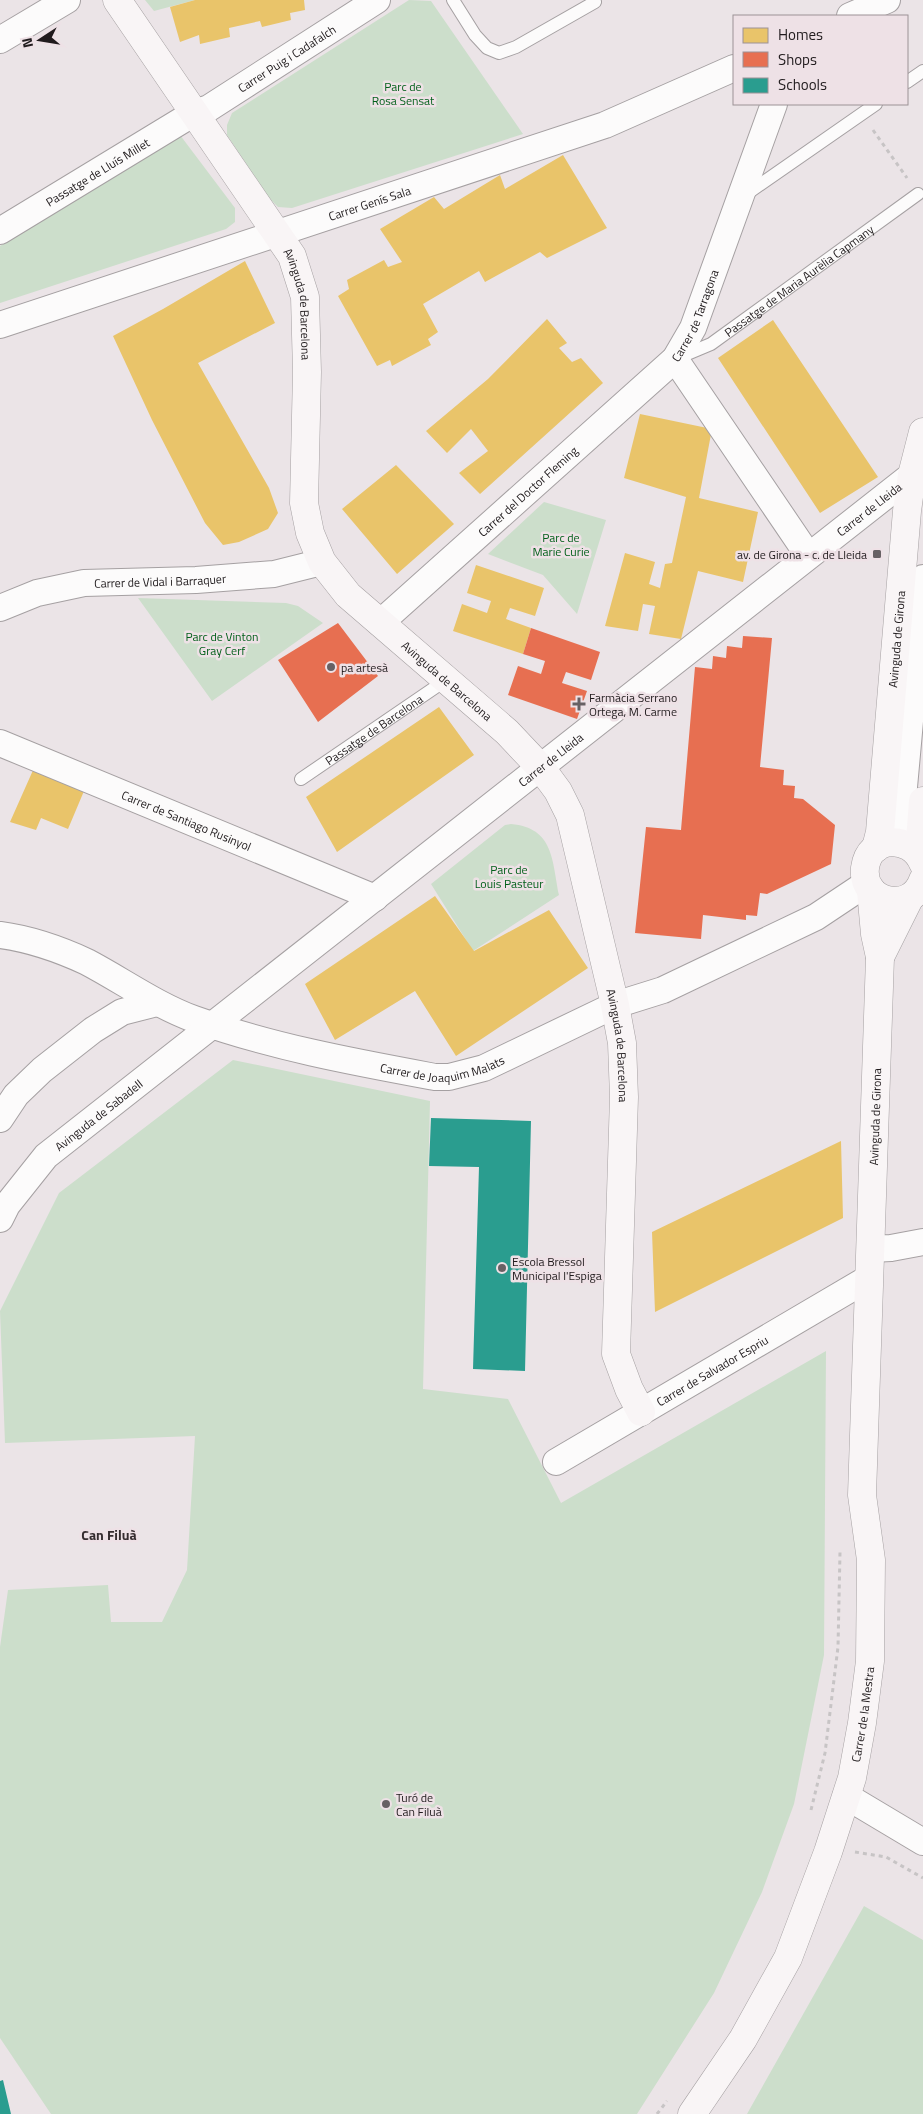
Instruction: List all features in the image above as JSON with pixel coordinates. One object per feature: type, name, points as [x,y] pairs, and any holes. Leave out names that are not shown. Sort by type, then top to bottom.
[{"type":"main road","name":"Avinguda de Barcelona","points":[[117,0],[292,256],[305,297],[307,372],[304,503],[310,533],[322,562],[348,595],[507,732],[558,791],[570,815],[615,1005],[622,1043],[624,1097],[616,1354],[629,1389],[641,1412]]},
{"type":"main road","name":"Avinguda de Girona","points":[[869,1278],[880,957],[869,886],[865,875],[867,860],[876,848],[880,832],[903,549],[918,474],[923,432]]},
{"type":"main road","points":[[917,814],[922,856]]},
{"type":"main road","points":[[876,848],[886,843],[896,842],[907,844],[922,856]]},
{"type":"main road","points":[[869,886],[876,895],[889,901],[916,890]]},
{"type":"main road","name":"Avinguda de Girona","points":[[880,957],[916,890]]},
{"type":"main road","name":"Carrer de la Mestra","points":[[692,2114],[743,2039],[788,1958],[846,1796],[862,1723],[870,1661],[871,1560],[862,1495],[869,1278]]},
{"type":"street","points":[[0,40],[67,0]]},
{"type":"street","name":"Carrer Puig i Cadafalch","points":[[194,113],[209,108],[377,0]]},
{"type":"street","points":[[852,15],[887,0]]},
{"type":"street","name":"Carrer Genís Sala","points":[[0,325],[605,125],[733,68]]},
{"type":"street","name":"Carrer de Tarragona","points":[[774,105],[693,328],[675,359],[808,555]]},
{"type":"street","name":"Passatge de Lluís Millet","points":[[0,231],[194,113]]},
{"type":"street","name":"Carrer del Doctor Fleming","points":[[380,624],[675,359]]},
{"type":"street","name":"Carrer de Lleida","points":[[212,1025],[250,998],[808,555],[918,474]]},
{"type":"street","name":"Carrer de Vidal i Barraquer","points":[[0,608],[37,593],[84,583],[196,580],[274,574],[322,562]]},
{"type":"street","points":[[917,814],[923,578]]},
{"type":"street","name":"Carrer de Santiago Rusinyol","points":[[0,743],[375,898]]},
{"type":"street","name":"Carrer de Joaquim Malats","points":[[0,935],[28,939],[86,962],[157,1003],[212,1025],[278,1044],[435,1078],[449,1077],[484,1068],[615,1005],[663,990],[807,921],[869,886]]},
{"type":"street","points":[[0,1119],[16,1095],[42,1070],[93,1030],[122,1012],[157,1003]]},
{"type":"street","name":"Avinguda de Sabadell","points":[[0,1219],[7,1204],[46,1156],[212,1025]]},
{"type":"street","points":[[871,1249],[891,1248],[923,1242]]},
{"type":"street","name":"Carrer de Salvador Espriu","points":[[556,1462],[869,1278]]},
{"type":"street","points":[[846,1796],[923,1842]]},
{"type":"lane","points":[[453,0],[475,35],[487,48],[499,53],[516,47],[595,2]]},
{"type":"lane","points":[[908,81],[923,71]]},
{"type":"lane","points":[[740,199],[875,105]]},
{"type":"lane","name":"Passatge de Maria Aurèlia Capmany","points":[[675,359],[711,344],[918,194]]},
{"type":"lane","name":"Passatge de Barcelona","points":[[300,779],[446,680]]},
{"type":"path","points":[[862,114],[918,194]]},
{"type":"path","points":[[808,1820],[825,1753],[837,1656],[841,1547]]},
{"type":"path","points":[[830,1845],[846,1851],[886,1857],[923,1878]]},
{"type":"path","points":[[657,2114],[671,2096]]},
{"type":"green space","points":[[145,0],[195,0],[154,11]]},
{"type":"green space","name":"Parc de Rosa Sensat","points":[[409,0],[431,1],[523,134],[292,208],[278,207],[269,198],[227,135],[227,125],[232,113]]},
{"type":"green space","points":[[180,135],[235,208],[235,222],[226,229],[0,303],[0,246]]},
{"type":"green space","name":"Parc de Marie Curie","points":[[544,502],[606,520],[577,614],[543,575],[488,554]]},
{"type":"green space","name":"Parc de Vinton Gray Cerf","points":[[138,598],[286,603],[298,606],[323,623],[212,701]]},
{"type":"green space","name":"Parc de Louis Pasteur","points":[[511,824],[536,832],[543,839],[552,858],[559,895],[473,951],[431,884],[505,825]]},
{"type":"green space","points":[[233,1060],[430,1101],[423,1389],[508,1399],[561,1503],[826,1351],[824,1655],[794,1804],[762,1892],[714,1993],[637,2114],[51,2114],[0,2038],[0,1647],[8,1590],[108,1585],[111,1622],[162,1622],[187,1570],[195,1436],[5,1443],[0,1311],[59,1193]]},
{"type":"green space","points":[[864,1906],[923,1940],[923,2114],[747,2114]]},
{"type":"building: Homes","points":[[195,0],[304,0],[305,10],[290,13],[291,20],[262,27],[260,21],[229,28],[230,37],[200,44],[199,35],[180,42],[170,7]]},
{"type":"building: Homes","points":[[563,155],[607,228],[547,258],[540,252],[485,282],[479,271],[423,304],[438,332],[428,339],[431,345],[392,366],[390,360],[377,366],[338,296],[349,289],[347,280],[384,260],[388,267],[402,262],[380,229],[434,197],[444,209],[500,175],[505,189]]},
{"type":"building: Homes","points":[[245,261],[275,323],[198,363],[269,488],[278,513],[268,529],[239,542],[223,545],[205,523],[152,420],[113,336]]},
{"type":"building: Homes","points":[[547,319],[567,343],[559,348],[572,362],[581,358],[603,383],[480,494],[459,473],[488,451],[471,429],[447,453],[426,431],[488,379]]},
{"type":"building: Homes","points":[[773,320],[878,477],[820,513],[718,358]]},
{"type":"building: Homes","points":[[640,414],[712,429],[699,498],[758,512],[743,582],[698,571],[681,639],[649,634],[655,606],[643,604],[638,631],[605,626],[625,553],[655,562],[649,584],[660,588],[665,564],[672,563],[686,497],[624,478]]},
{"type":"building: Homes","points":[[396,465],[454,524],[397,574],[342,509]]},
{"type":"building: Homes","points":[[476,565],[544,588],[535,616],[510,608],[506,619],[531,628],[523,654],[453,631],[462,604],[487,613],[491,601],[467,593]]},
{"type":"building: Homes","points":[[439,707],[474,755],[337,852],[306,797]]},
{"type":"building: Homes","points":[[34,768],[84,791],[68,829],[41,818],[36,830],[10,822]]},
{"type":"building: Homes","points":[[435,896],[474,951],[549,910],[588,968],[456,1056],[415,991],[335,1040],[305,984]]},
{"type":"building: Homes","points":[[841,1141],[843,1218],[655,1312],[652,1232]]},
{"type":"building: Shops","points":[[338,623],[378,676],[318,722],[278,660]]},
{"type":"building: Shops","points":[[531,628],[600,652],[591,680],[566,672],[562,683],[587,691],[577,719],[508,695],[518,666],[541,674],[545,661],[523,654]]},
{"type":"building: Shops","points":[[743,636],[772,638],[760,767],[784,770],[783,785],[795,786],[794,798],[803,799],[835,825],[831,864],[767,894],[760,893],[757,916],[746,915],[746,920],[703,915],[701,939],[635,933],[646,827],[681,830],[695,667],[712,669],[713,656],[726,658],[727,646],[742,648]]},
{"type":"building: Schools","name":"Escola Bressol Municipal l'Espiga","points":[[431,1118],[531,1121],[525,1371],[473,1369],[479,1167],[429,1166]]},
{"type":"building: Schools","points":[[3,2080],[11,2114],[0,2114],[0,2081]]},
{"type":"place","name":"av. de Girona - c. de Lleida","points":[[877,554]]},
{"type":"place","name":"pa artesà","points":[[331,667]]},
{"type":"place","name":"Farmàcia Serrano Ortega, M. Carme","points":[[579,704]]},
{"type":"place","name":"Escola Bressol Municipal l'Espiga","points":[[502,1268]]},
{"type":"place","name":"Turó de Can Filuà","points":[[386,1804]]},
{"type":"district","name":"Can Filuà","points":[[109,1534]]}]
